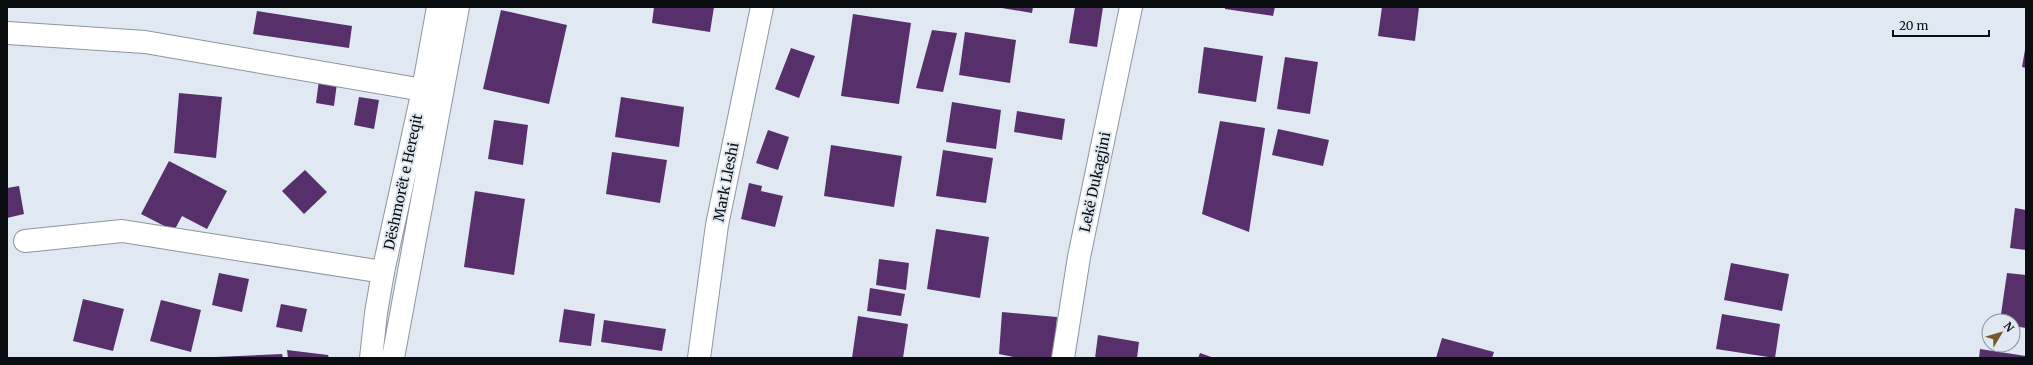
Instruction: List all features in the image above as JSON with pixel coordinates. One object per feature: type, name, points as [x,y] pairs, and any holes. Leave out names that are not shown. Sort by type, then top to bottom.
[{"type":"street","name":"Dëshmorët e Hereqit","points":[[377,357],[376,313],[383,272],[423,90],[438,7]]},
{"type":"street","points":[[393,358],[458,7]]},
{"type":"street","name":"Mark Lleshi","points":[[698,358],[717,225],[762,7]]},
{"type":"street","name":"Lekë Dukagjini","points":[[1063,358],[1079,257],[1131,7]]},
{"type":"street","points":[[8,33],[145,42],[423,90]]},
{"type":"street","points":[[25,241],[122,231],[383,272]]},
{"type":"building","points":[[654,7],[714,7],[710,32],[652,23]]},
{"type":"building","points":[[996,7],[1033,7],[1032,13]]},
{"type":"building","points":[[1075,7],[1103,7],[1097,47],[1069,43]]},
{"type":"building","points":[[1225,7],[1275,7],[1273,16],[1225,9]]},
{"type":"building","points":[[1382,7],[1419,7],[1415,41],[1378,36]]},
{"type":"building","points":[[501,10],[567,25],[549,104],[483,89]]},
{"type":"building","points":[[257,11],[352,26],[349,48],[253,34]]},
{"type":"building","points":[[853,14],[911,23],[899,104],[841,96]]},
{"type":"building","points":[[932,30],[957,33],[943,92],[916,88]]},
{"type":"building","points":[[965,32],[1016,40],[1010,83],[959,75]]},
{"type":"building","points":[[1204,47],[1263,56],[1256,102],[1198,93]]},
{"type":"building","points":[[791,48],[815,56],[799,98],[775,89]]},
{"type":"building","points":[[2026,50],[2026,68],[2022,67]]},
{"type":"building","points":[[1285,57],[1318,62],[1310,114],[1277,109]]},
{"type":"building","points":[[319,80],[337,83],[334,106],[316,103]]},
{"type":"building","points":[[179,93],[222,97],[216,158],[174,153]]},
{"type":"building","points":[[359,97],[379,100],[374,129],[354,125]]},
{"type":"building","points":[[621,97],[684,107],[679,147],[615,137]]},
{"type":"building","points":[[952,102],[1001,110],[996,149],[946,142]]},
{"type":"building","points":[[1017,111],[1065,119],[1062,140],[1014,132]]},
{"type":"building","points":[[494,120],[528,125],[523,165],[488,159]]},
{"type":"building","points":[[1220,121],[1265,128],[1249,232],[1202,214]]},
{"type":"building","points":[[1278,129],[1329,140],[1323,166],[1272,155]]},
{"type":"building","points":[[768,130],[789,137],[778,170],[756,163]]},
{"type":"building","points":[[831,145],[902,156],[894,207],[824,196]]},
{"type":"building","points":[[943,150],[993,158],[986,203],[936,196]]},
{"type":"building","points":[[612,152],[667,160],[660,203],[606,194]]},
{"type":"building","points":[[169,161],[227,191],[207,229],[182,216],[174,231],[141,214]]},
{"type":"building","points":[[305,170],[327,192],[304,214],[282,191]]},
{"type":"building","points":[[749,183],[762,186],[761,191],[783,196],[775,227],[741,219]]},
{"type":"building","points":[[19,186],[24,214],[7,218],[7,188]]},
{"type":"building","points":[[475,191],[525,199],[514,275],[464,267]]},
{"type":"building","points":[[2015,208],[2026,210],[2026,250],[2010,248]]},
{"type":"building","points":[[936,229],[989,237],[980,298],[927,289]]},
{"type":"building","points":[[879,259],[909,263],[906,290],[876,285]]},
{"type":"building","points":[[1731,263],[1789,274],[1782,311],[1724,300]]},
{"type":"building","points":[[219,273],[249,279],[242,312],[212,305]]},
{"type":"building","points":[[2007,273],[2026,275],[2026,328],[2021,327],[2021,313],[2001,313]]},
{"type":"building","points":[[870,288],[905,294],[901,316],[867,311]]},
{"type":"building","points":[[83,299],[124,309],[113,351],[73,341]]},
{"type":"building","points":[[161,300],[201,310],[191,352],[150,341]]},
{"type":"building","points":[[281,304],[307,309],[302,332],[276,327]]},
{"type":"building","points":[[564,309],[595,314],[591,346],[559,342]]},
{"type":"building","points":[[1002,312],[1057,317],[1054,358],[1018,358],[999,354]]},
{"type":"building","points":[[1722,314],[1780,324],[1775,358],[1716,349]]},
{"type":"building","points":[[858,316],[908,324],[903,358],[852,358]]},
{"type":"building","points":[[604,320],[666,329],[662,351],[601,342]]},
{"type":"building","points":[[1098,335],[1139,342],[1137,358],[1095,358]]},
{"type":"building","points":[[1442,338],[1494,352],[1492,358],[1436,358]]},
{"type":"building","points":[[1980,349],[1981,353],[2006,353],[2026,356],[2026,358],[1979,358]]},
{"type":"building","points":[[287,350],[328,355],[329,358],[288,358]]},
{"type":"building","points":[[1200,353],[1214,358],[1198,358]]},
{"type":"building","points":[[282,354],[283,358],[215,357]]}]
